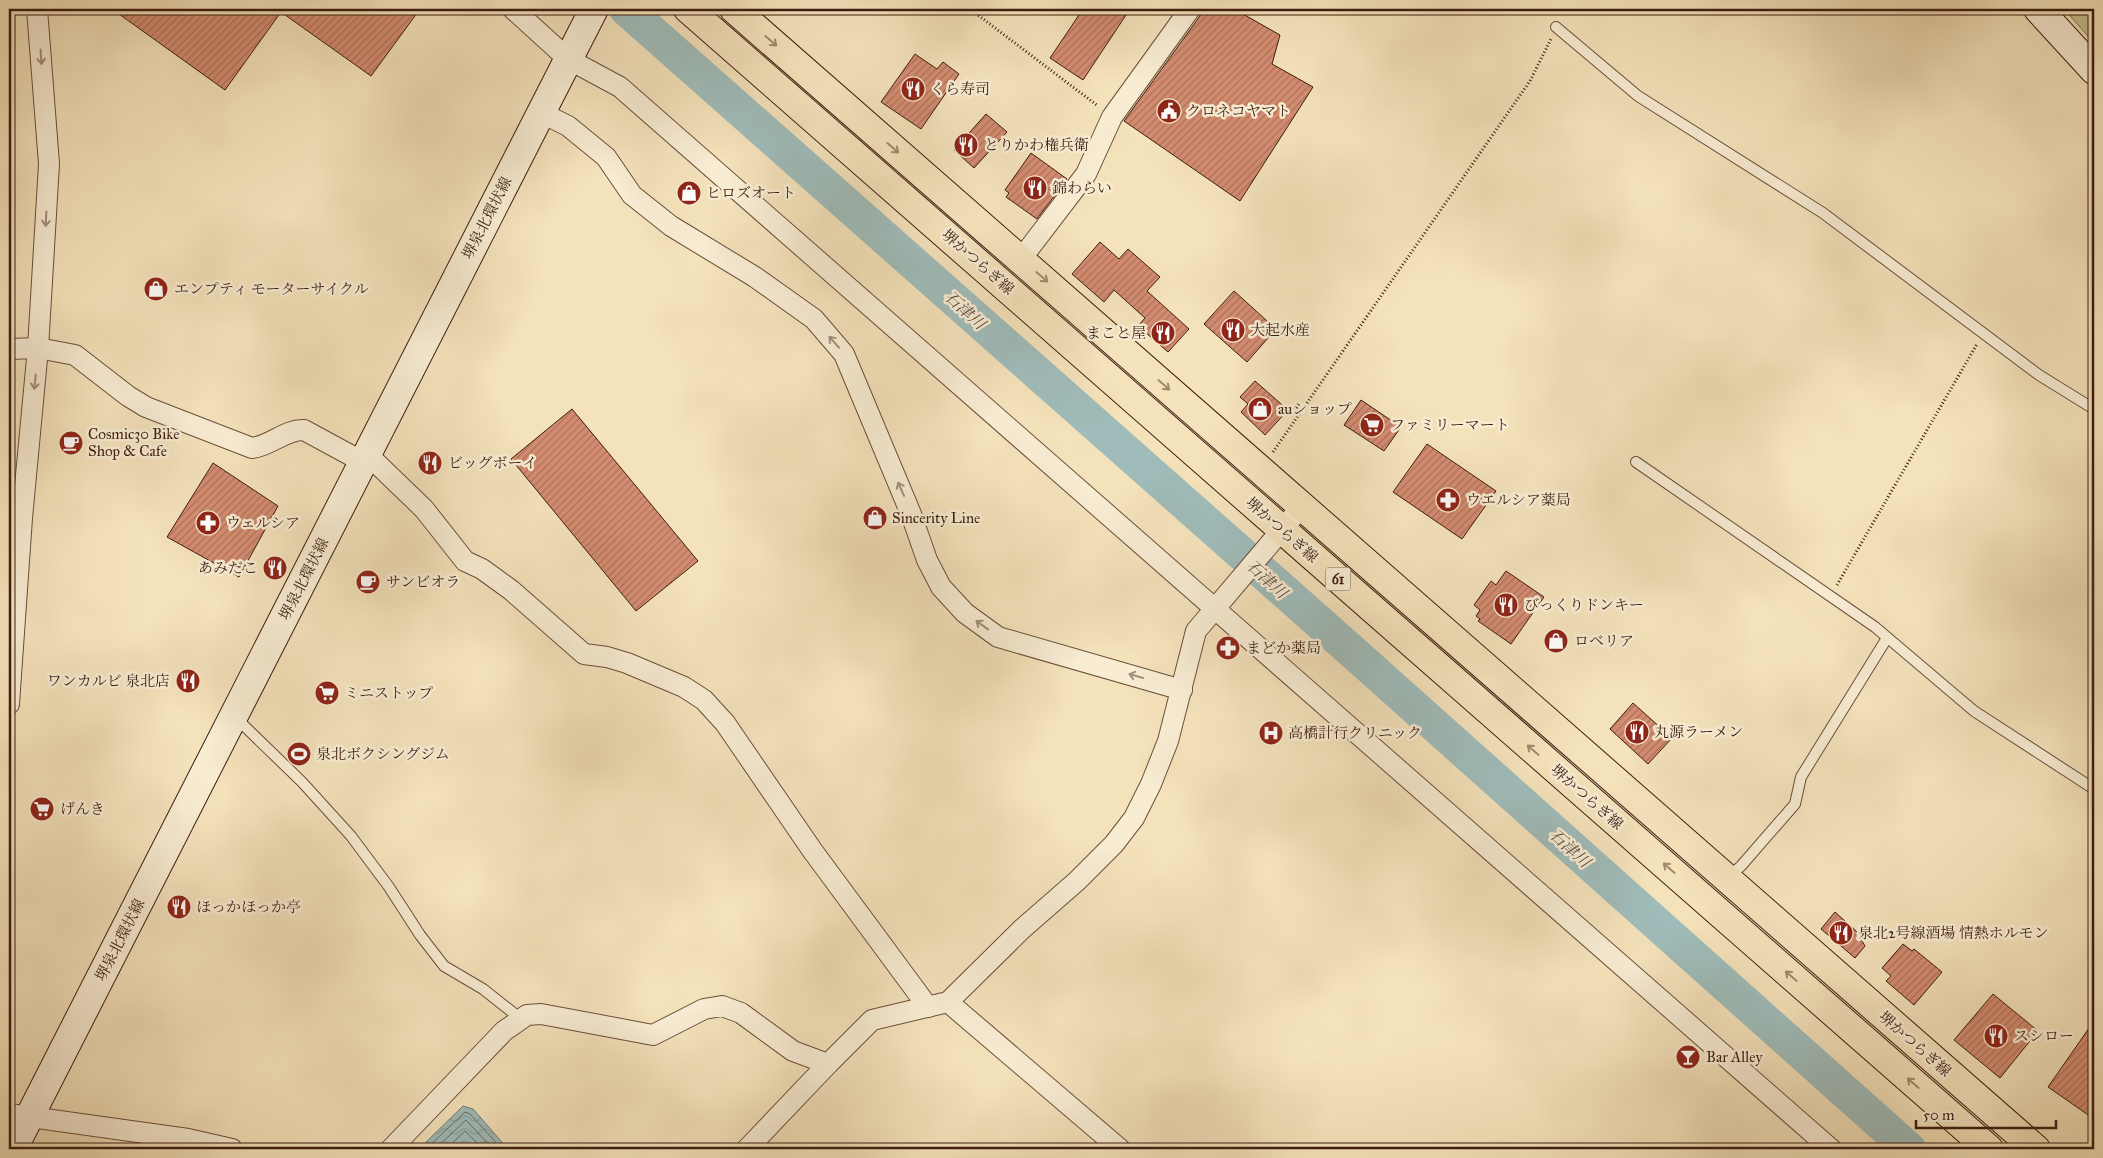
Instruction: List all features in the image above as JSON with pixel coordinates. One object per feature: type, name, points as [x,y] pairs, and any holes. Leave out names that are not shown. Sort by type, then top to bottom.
[{"type":"main road","name":"堺泉北環状線","points":[[13,1149],[19,1115],[234,716],[594,9]]},
{"type":"main road","name":"堺かつらぎ線","points":[[688,9],[1274,537],[1990,1149]]},
{"type":"main road","name":"堺かつらぎ線","points":[[734,9],[2036,1149]]},
{"type":"main road","points":[[2038,9],[2094,70]]},
{"type":"street","points":[[9,704],[22,518],[38,348],[49,164],[38,9]]},
{"type":"street","points":[[513,9],[573,50],[620,87],[1831,1149]]},
{"type":"street","points":[[1021,259],[1086,174],[1112,117],[1190,9]]},
{"type":"street","points":[[540,112],[568,126],[606,157],[632,195],[671,226],[755,277],[814,319],[844,354],[911,514],[927,560],[941,587],[965,613],[998,637],[1182,690]]},
{"type":"street","points":[[9,349],[38,348],[75,355],[128,396],[146,407],[252,448],[261,447],[297,430],[304,430],[365,458],[424,509],[465,561],[482,569],[511,590],[584,654],[608,657],[627,663],[684,687],[704,700],[726,723],[812,850],[928,1007]]},
{"type":"street","points":[[748,1149],[872,1020],[948,1002],[1022,929],[1077,881],[1114,844],[1134,818],[1151,784],[1168,741],[1196,631],[1302,506]]},
{"type":"street","points":[[948,1002],[1120,1149]]},
{"type":"street","points":[[391,1149],[504,1030],[527,1015],[541,1014],[653,1036],[704,1009],[722,1006],[742,1013],[793,1051],[828,1064]]},
{"type":"street","points":[[19,1115],[188,1139],[232,1149]]},
{"type":"lane","points":[[1556,27],[1638,96],[1823,212],[2039,376],[2094,409]]},
{"type":"lane","points":[[1636,462],[1875,627],[1974,712],[2094,789]]},
{"type":"lane","points":[[1727,879],[1741,866],[1795,804],[1801,777],[1887,638]]},
{"type":"lane","points":[[234,716],[302,782],[351,836],[444,966],[483,989],[521,1019]]},
{"type":"path","points":[[970,9],[1112,117]]},
{"type":"path","points":[[1260,469],[1530,80],[1556,27]]},
{"type":"path","points":[[1830,596],[1984,334]]},
{"type":"shaded area","points":[[2064,9],[2094,9],[2094,43]]},
{"type":"water","points":[[463,1106],[473,1109],[508,1149],[419,1149]]},
{"type":"building","points":[[112,9],[420,9],[371,76],[281,12],[225,90]]},
{"type":"building","points":[[1083,9],[1130,9],[1083,80],[1050,58]]},
{"type":"building","name":"クロネコヤマト","points":[[1202,9],[1234,9],[1280,35],[1272,64],[1313,87],[1240,201],[1124,121],[1200,16]]},
{"type":"building","points":[[915,54],[937,69],[943,62],[959,74],[921,129],[881,102]]},
{"type":"building","points":[[986,114],[1007,132],[974,168],[954,150]]},
{"type":"building","points":[[1031,153],[1067,179],[1037,219],[1006,197],[1009,193],[1005,190]]},
{"type":"building","points":[[1100,242],[1119,259],[1128,249],[1160,277],[1147,291],[1189,329],[1168,352],[1138,326],[1145,318],[1114,290],[1104,302],[1072,274]]},
{"type":"building","points":[[1234,291],[1276,329],[1247,362],[1204,324]]},
{"type":"building","points":[[1255,381],[1288,410],[1265,435],[1241,412],[1248,404],[1240,397]]},
{"type":"building","points":[[1361,400],[1401,427],[1384,451],[1344,425]]},
{"type":"building","points":[[572,409],[698,561],[636,611],[511,459]]},
{"type":"building","points":[[1427,444],[1496,491],[1462,539],[1393,492]]},
{"type":"building","points":[[213,463],[278,506],[239,577],[167,537]]},
{"type":"building","points":[[1506,571],[1544,597],[1511,644],[1478,621],[1480,619],[1476,616],[1480,610],[1474,605],[1491,581],[1496,585]]},
{"type":"building","points":[[1633,703],[1672,738],[1648,764],[1610,729]]},
{"type":"building","points":[[1835,912],[1856,931],[1865,946],[1855,958],[1821,929]]},
{"type":"building","points":[[1903,944],[1912,951],[1914,949],[1942,972],[1914,1005],[1886,981],[1891,976],[1882,968]]},
{"type":"building","name":"スシロー","points":[[1993,994],[2038,1031],[2000,1078],[1954,1040]]},
{"type":"building","points":[[2094,1021],[2094,1119],[2048,1087]]},
{"type":"waterway","name":"石津川","points":[[626,9],[1346,646],[1909,1149]]},
{"type":"place","name":"くら寿司","points":[[913,89]]},
{"type":"place","name":"クロネコヤマト","points":[[1169,111]]},
{"type":"place","name":"とりかわ権兵衛","points":[[966,145]]},
{"type":"place","name":"錦わらい","points":[[1035,188]]},
{"type":"place","name":"ヒロズオート","points":[[689,193]]},
{"type":"place","name":"エンプティ モーターサイクル","points":[[156,289]]},
{"type":"place","name":"大起水産","points":[[1233,330]]},
{"type":"place","name":"まこと屋","points":[[1163,333]]},
{"type":"place","name":"auショップ","points":[[1260,409]]},
{"type":"place","name":"ファミリーマート","points":[[1372,425]]},
{"type":"place","name":"Cosmic30 Bike Shop & Cafe","points":[[71,443]]},
{"type":"place","name":"ビッグボーイ","points":[[430,463]]},
{"type":"place","name":"ウエルシア薬局","points":[[1448,500]]},
{"type":"place","name":"Sincerity Line","points":[[875,518]]},
{"type":"place","name":"ウェルシア","points":[[208,523]]},
{"type":"place","name":"あみだこ","points":[[275,568]]},
{"type":"place","name":"サンビオラ","points":[[368,582]]},
{"type":"place","name":"びっくりドンキー","points":[[1506,605]]},
{"type":"place","name":"ロベリア","points":[[1556,641]]},
{"type":"place","name":"まどか薬局","points":[[1228,648]]},
{"type":"place","name":"ワンカルビ 泉北店","points":[[188,681]]},
{"type":"place","name":"ミニストップ","points":[[327,693]]},
{"type":"place","name":"丸源ラーメン","points":[[1637,732]]},
{"type":"place","name":"高橋計行クリニック","points":[[1271,733]]},
{"type":"place","name":"泉北ボクシングジム","points":[[299,754]]},
{"type":"place","name":"げんき","points":[[42,809]]},
{"type":"place","name":"ほっかほっか亭","points":[[179,907]]},
{"type":"place","name":"泉北2号線酒場 情熱ホルモン","points":[[1841,933]]},
{"type":"place","name":"スシロー","points":[[1996,1036]]},
{"type":"place","name":"Bar Alley","points":[[1688,1057]]}]
